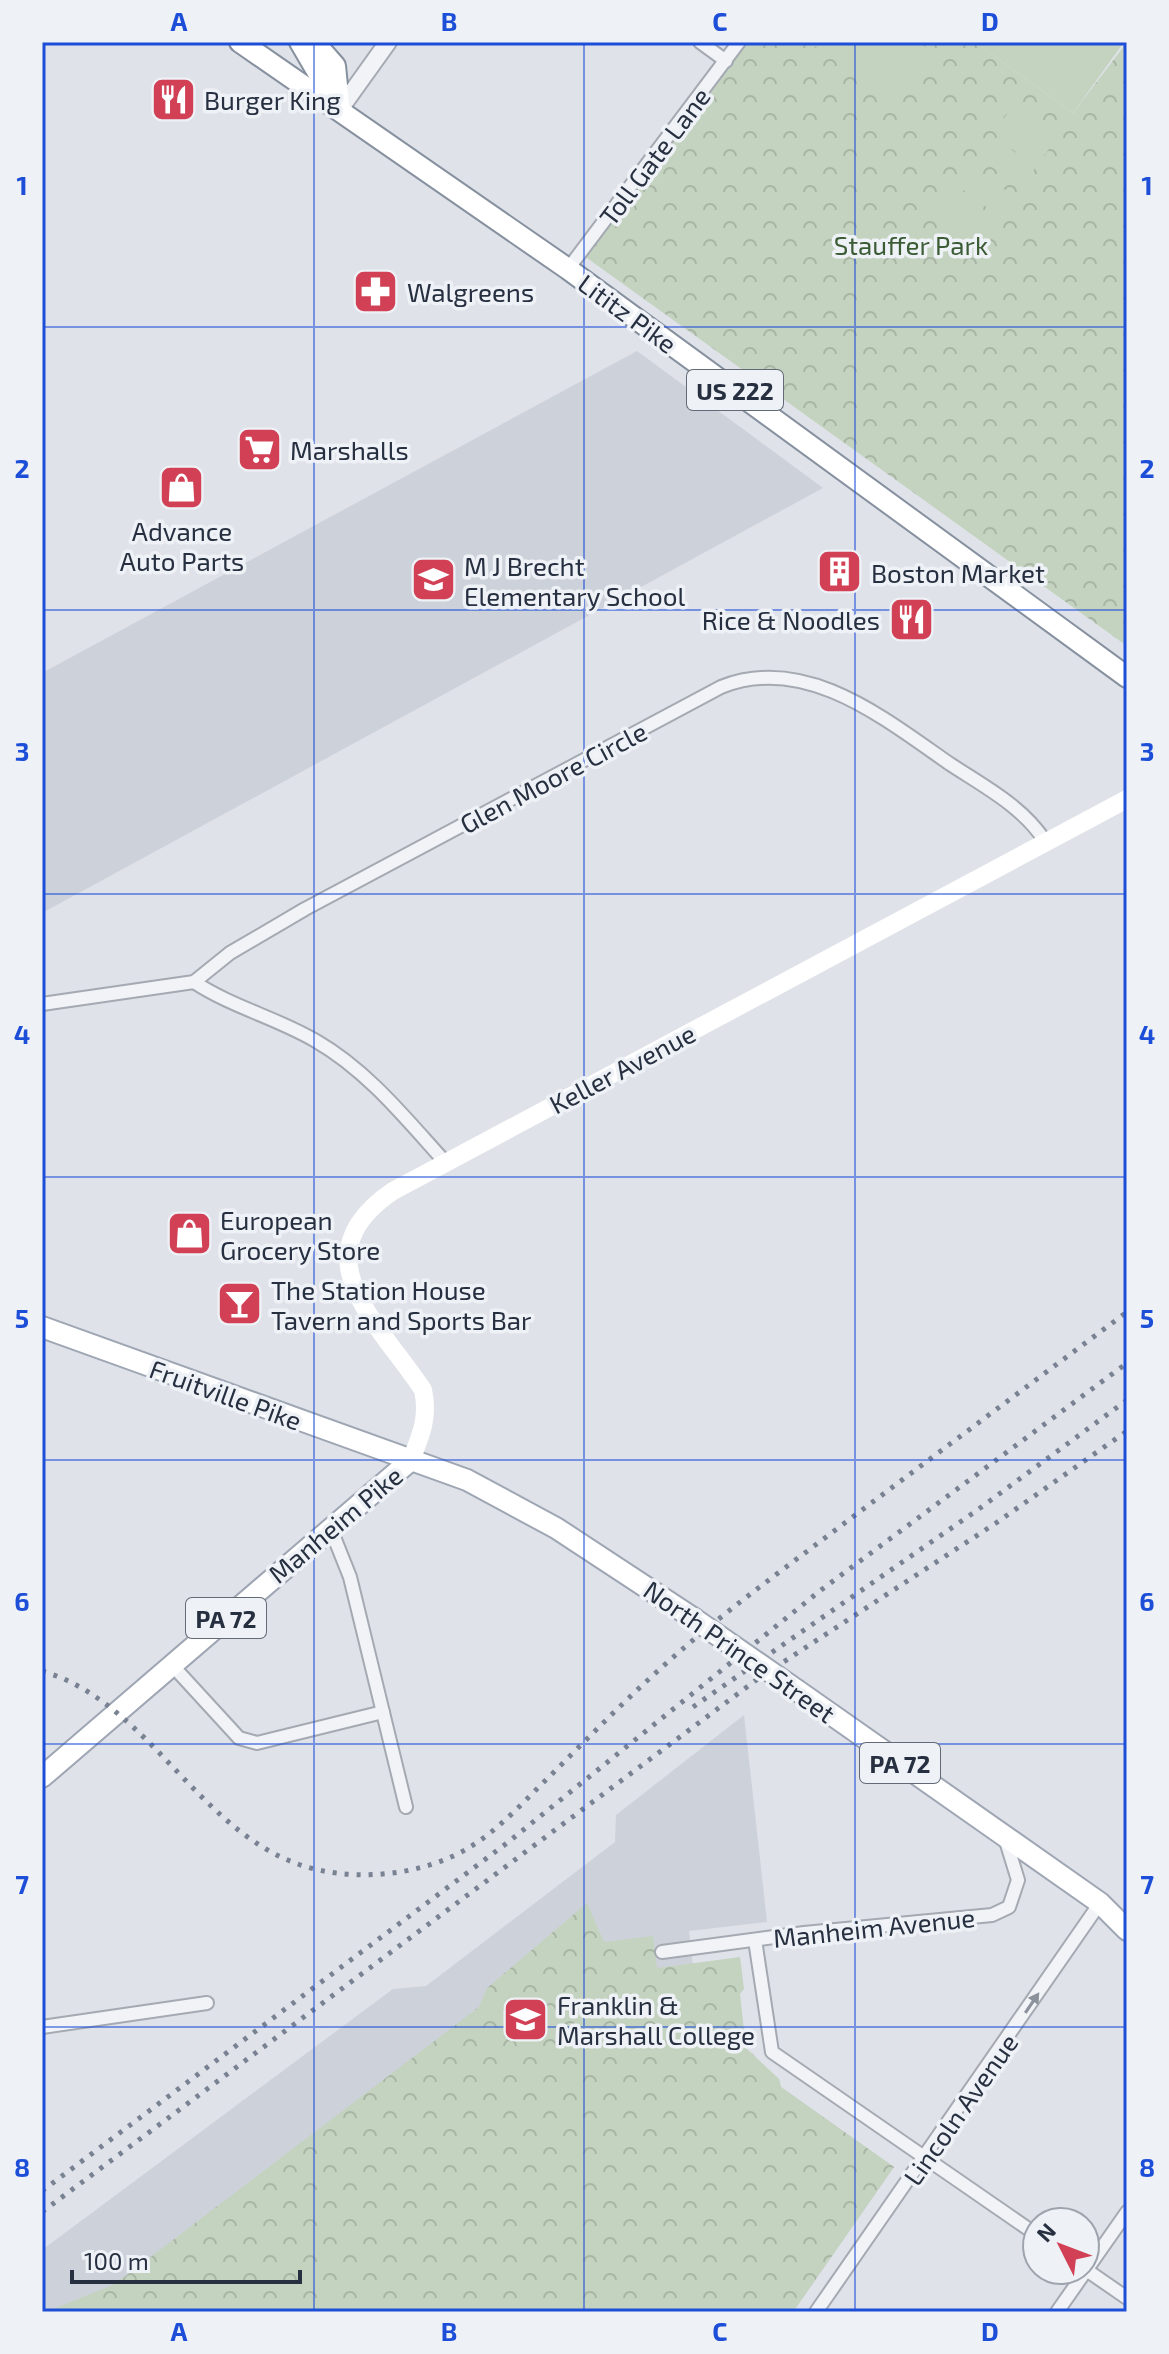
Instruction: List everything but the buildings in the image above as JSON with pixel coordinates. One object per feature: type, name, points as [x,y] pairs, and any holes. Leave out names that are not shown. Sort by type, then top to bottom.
[{"type":"main road","name":"Lititz Pike","points":[[240,42],[568,269],[1127,677]]},
{"type":"main road","points":[[300,42],[340,109]]},
{"type":"main road","points":[[314,42],[335,66],[340,109]]},
{"type":"main road","name":"Keller Avenue","points":[[411,1460],[424,1425],[427,1407],[423,1390],[358,1296],[347,1267],[347,1251],[355,1225],[376,1203],[1127,799]]},
{"type":"main road","name":"Fruitville Pike","points":[[42,1327],[411,1460]]},
{"type":"main road","name":"Manheim Pike","points":[[42,1777],[411,1460]]},
{"type":"main road","name":"North Prince Street","points":[[411,1460],[467,1480],[556,1528],[693,1618],[1004,1835],[1100,1903],[1127,1930]]},
{"type":"main road","name":"PA 72","points":[[1100,1903],[1127,1908]]},
{"type":"street","points":[[340,109],[388,42]]},
{"type":"street","points":[[700,42],[726,61]]},
{"type":"street","name":"Toll Gate Lane","points":[[568,269],[739,42]]},
{"type":"street","name":"Glen Moore Circle","points":[[194,982],[230,953],[305,909],[721,687],[749,677],[807,683],[866,706],[1021,811],[1045,841]]},
{"type":"street","points":[[42,1004],[194,982],[218,997],[325,1047],[384,1094],[446,1163]]},
{"type":"street","points":[[330,1527],[350,1577],[406,1807]]},
{"type":"street","points":[[172,1665],[239,1738],[257,1743],[383,1712]]},
{"type":"street","name":"Manheim Avenue","points":[[662,1952],[976,1918],[1002,1912],[1013,1901],[1018,1880],[1004,1835]]},
{"type":"street","name":"Lincoln Avenue","points":[[816,2312],[925,2160],[1100,1903]]},
{"type":"street","points":[[755,1940],[772,2052],[1021,2224]]},
{"type":"street","points":[[42,2027],[207,2003]]},
{"type":"street","points":[[1101,2248],[1127,2212]]},
{"type":"street","points":[[1101,2280],[1127,2298]]},
{"type":"street","points":[[1057,2312],[1075,2286]]},
{"type":"shaded area","name":"M J Brecht Elementary School","points":[[637,351],[823,488],[42,913],[42,673]]},
{"type":"shaded area","name":"Franklin & Marshall College","points":[[744,1715],[767,1922],[689,1931],[703,2054],[753,2053],[779,2079],[781,2087],[894,2167],[793,2312],[42,2312],[42,2250],[393,1989],[426,1986],[615,1842],[616,1815]]},
{"type":"green space","name":"Stauffer Park","points":[[739,42],[975,42],[1073,113],[1127,42],[1127,646],[580,253]]},
{"type":"green space","points":[[809,42],[918,42],[931,51],[893,103]]},
{"type":"green space","points":[[975,42],[1124,42],[1073,113]]},
{"type":"green space","points":[[1010,110],[1054,142],[1039,163],[995,130]]},
{"type":"green space","points":[[992,136],[1036,167],[1021,188],[977,156]]},
{"type":"green space","points":[[971,165],[1015,197],[1000,217],[956,185]]},
{"type":"green space","points":[[952,191],[996,223],[981,243],[937,211]]},
{"type":"green space","name":"Franklin & Marshall College","points":[[587,1903],[604,1942],[653,1936],[657,1968],[740,1957],[744,1989],[740,1994],[746,2048],[779,2079],[781,2087],[894,2167],[793,2312],[46,2312],[115,2284],[479,2007],[487,1988]]},
{"type":"railway","points":[[42,1671],[82,1688],[116,1712],[210,1805],[242,1833],[278,1856],[319,1870],[357,1875],[397,1872],[435,1863],[470,1847],[502,1822],[646,1682],[720,1618],[1127,1312]]},
{"type":"railway","points":[[42,2191],[507,1843],[821,1590],[1127,1363]]},
{"type":"railway","points":[[693,1707],[976,1511],[1127,1400]]},
{"type":"railway","points":[[42,2212],[759,1678],[996,1523],[1127,1431]]},
{"type":"place","name":"Burger King","points":[[173,99]]},
{"type":"place","name":"Walgreens","points":[[376,291]]},
{"type":"place","name":"Marshalls","points":[[259,449]]},
{"type":"place","name":"Advance Auto Parts","points":[[182,487]]},
{"type":"place","name":"Boston Market","points":[[840,572]]},
{"type":"place","name":"M J Brecht Elementary School","points":[[433,580]]},
{"type":"place","name":"Rice & Noodles","points":[[911,619]]},
{"type":"place","name":"European Grocery Store","points":[[189,1234]]},
{"type":"place","name":"The Station House Tavern and Sports Bar","points":[[240,1304]]},
{"type":"place","name":"Franklin & Marshall College","points":[[526,2019]]}]
